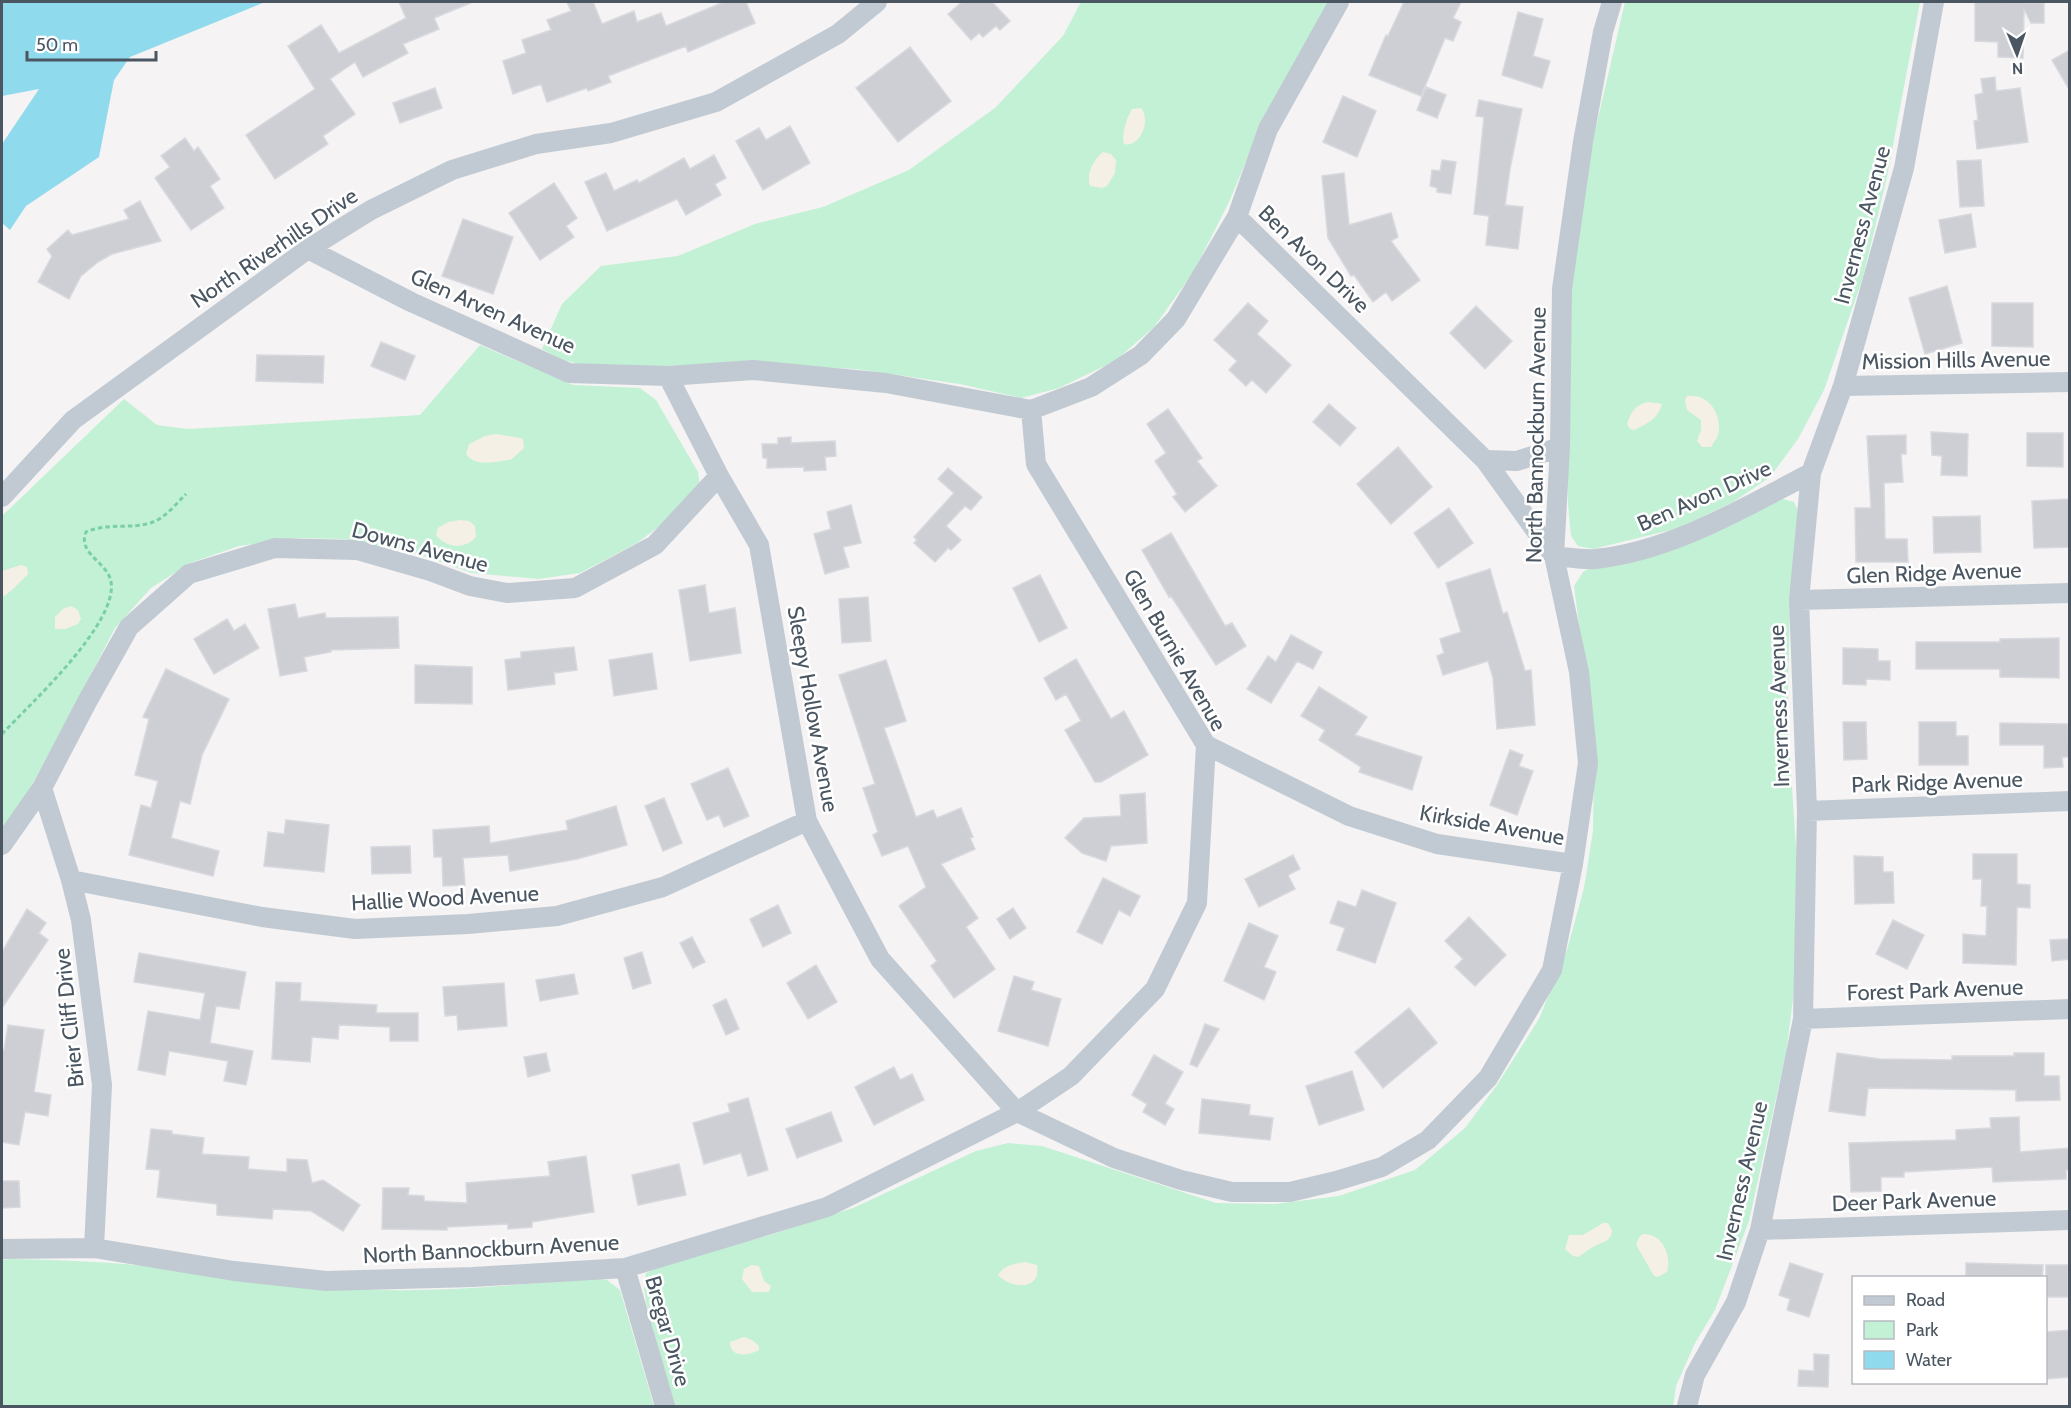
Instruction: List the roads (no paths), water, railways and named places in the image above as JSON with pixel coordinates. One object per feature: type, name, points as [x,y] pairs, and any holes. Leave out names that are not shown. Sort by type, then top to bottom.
[{"type":"street","name":"North Riverhills Drive","points":[[2,497],[73,420],[309,249],[371,210],[452,170],[536,144],[611,133],[716,102],[838,34],[877,2]]},
{"type":"street","points":[[1031,410],[1091,387],[1141,356],[1176,319],[1238,217],[1268,129],[1339,2]]},
{"type":"street","name":"North Bannockburn Avenue","points":[[2,1250],[94,1248],[234,1271],[326,1281],[473,1277],[625,1268],[827,1207],[1017,1112],[1114,1158],[1181,1180],[1232,1192],[1290,1191],[1382,1167],[1428,1140],[1488,1078],[1552,970],[1573,864],[1588,764],[1579,672],[1554,556],[1560,447],[1562,289],[1583,142],[1603,32],[1612,2]]},
{"type":"street","name":"Inverness Avenue","points":[[1687,1407],[1695,1375],[1736,1302],[1760,1230],[1803,1019],[1807,811],[1799,600],[1811,473],[1843,386],[1904,168],[1934,2]]},
{"type":"street","name":"Ben Avon Drive","points":[[1238,217],[1485,460],[1554,556],[1593,559],[1637,552],[1694,531],[1811,473]]},
{"type":"street","name":"Glen Arven Avenue","points":[[309,249],[411,302],[569,373],[668,376],[753,370],[886,383],[1031,410]]},
{"type":"street","name":"Sleepy Hollow Avenue","points":[[668,376],[719,476],[759,545],[807,821],[880,960],[1017,1112]]},
{"type":"street","name":"Mission Hills Avenue","points":[[1843,386],[2070,382]]},
{"type":"street","name":"Glen Burnie Avenue","points":[[1017,1112],[1071,1076],[1155,989],[1197,903],[1206,745],[1036,464],[1031,410]]},
{"type":"street","points":[[1485,460],[1517,461],[1560,447]]},
{"type":"street","name":"Downs Avenue","points":[[2,845],[42,788],[129,627],[189,574],[275,548],[357,550],[430,571],[470,586],[507,593],[575,588],[656,545],[719,476]]},
{"type":"street","name":"Glen Ridge Avenue","points":[[1799,600],[2070,593]]},
{"type":"street","name":"Kirkside Avenue","points":[[1206,745],[1360,820],[1437,844],[1573,864]]},
{"type":"street","name":"Brier Cliff Drive","points":[[42,788],[81,920],[102,1084],[94,1248]]},
{"type":"street","name":"Park Ridge Avenue","points":[[1807,811],[2070,801]]},
{"type":"street","name":"Hallie Wood Avenue","points":[[71,880],[262,917],[355,929],[468,924],[557,916],[663,887],[807,821]]},
{"type":"street","name":"Forest Park Avenue","points":[[1803,1019],[2070,1009]]},
{"type":"street","name":"Deer Park Avenue","points":[[1760,1230],[2070,1220]]},
{"type":"street","name":"Bregar Drive","points":[[625,1268],[664,1407]]},
{"type":"water","points":[[2,2],[265,2],[130,57],[114,80],[99,157],[26,206],[10,230],[2,223],[2,144],[39,89],[2,96]]}]
